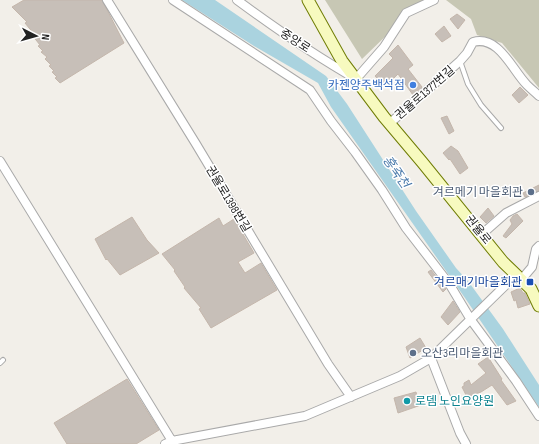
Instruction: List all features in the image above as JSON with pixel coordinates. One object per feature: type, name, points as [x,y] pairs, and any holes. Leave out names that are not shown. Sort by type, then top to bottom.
[{"type":"main road","name":"권율로","points":[[308,0],[342,61],[389,124],[422,162],[503,262],[530,289],[539,306]]},
{"type":"street","name":"권율로1398번길","points":[[107,0],[328,364],[351,397]]},
{"type":"street","points":[[173,0],[310,90],[378,184],[406,228],[450,285],[471,320],[516,381],[539,416]]},
{"type":"street","name":"중앙로","points":[[237,0],[275,28],[331,65],[356,79]]},
{"type":"street","points":[[356,79],[384,46],[406,13],[434,0]]},
{"type":"street","name":"권율로1377번길","points":[[389,124],[460,61],[467,53],[473,42],[480,40],[492,44],[505,57],[527,85],[539,96]]},
{"type":"street","points":[[0,161],[169,442],[305,416],[400,376],[432,358],[491,300],[494,295],[532,267],[536,249],[539,246]]},
{"type":"street","points":[[481,235],[506,213],[539,196]]},
{"type":"street","points":[[432,358],[460,433],[466,444]]},
{"type":"lane","name":"권율로1377번길","points":[[460,61],[468,84],[478,100],[501,128]]},
{"type":"shaded area","points":[[325,0],[423,0],[362,59]]},
{"type":"shaded area","points":[[446,0],[539,0],[539,88],[502,43],[477,35],[471,19]]},
{"type":"water","points":[[182,0],[215,0],[326,76],[347,104],[416,211],[456,268],[468,281],[503,329],[539,385],[539,407],[465,298],[331,107],[318,83],[254,46]]},
{"type":"building","points":[[24,0],[102,0],[124,43],[60,83],[52,72],[54,71],[49,66],[51,65],[45,59],[47,57],[41,52],[43,51],[38,46],[40,45],[32,35],[34,34],[25,23],[27,22],[12,7]]},
{"type":"building","points":[[457,14],[465,20],[458,29],[450,19]]},
{"type":"building","points":[[444,26],[451,36],[442,42],[435,34]]},
{"type":"building","points":[[398,45],[413,65],[408,69],[422,87],[413,95],[398,74],[385,87],[375,76],[393,58],[389,54]]},
{"type":"building","points":[[520,87],[528,95],[519,103],[512,95]]},
{"type":"building","points":[[447,116],[454,131],[449,134],[441,118]]},
{"type":"building","points":[[451,146],[458,151],[468,168],[460,174],[450,159],[449,160],[443,153]]},
{"type":"building","name":"겨르메기 마을회관","points":[[539,185],[539,191],[525,197],[523,193]]},
{"type":"building","points":[[488,208],[494,216],[486,223],[480,217]]},
{"type":"building","points":[[517,214],[523,221],[506,238],[503,236],[512,224],[510,220]]},
{"type":"building","points":[[132,217],[147,240],[159,253],[120,275],[107,259],[106,260],[95,239]]},
{"type":"building","points":[[219,218],[223,226],[234,219],[254,253],[238,262],[245,273],[261,263],[277,290],[211,328],[199,309],[201,308],[184,288],[185,287],[174,271],[175,270],[162,254]]},
{"type":"building","points":[[431,270],[446,289],[443,292],[428,272]]},
{"type":"building","points":[[520,288],[523,293],[525,293],[530,304],[518,308],[516,300],[514,301],[511,292]]},
{"type":"building","points":[[453,301],[460,312],[448,325],[441,317]]},
{"type":"building","name":"오산3리마을회관","points":[[420,338],[426,348],[410,358],[406,347]]},
{"type":"building","points":[[488,357],[502,379],[501,380],[516,401],[507,405],[492,385],[481,392],[467,397],[462,387],[464,386],[464,383],[469,380],[471,385],[486,373],[478,364]]},
{"type":"building","points":[[127,379],[159,430],[136,444],[67,444],[54,423]]},
{"type":"building","name":"로뎀 노인요양원","points":[[416,392],[417,396],[425,395],[419,400],[421,405],[398,413],[394,398]]},
{"type":"place","name":"카젠양주백석점","points":[[413,85]]},
{"type":"place","name":"겨르메기 마을회관","points":[[531,192]]},
{"type":"place","name":"겨르매기마을회관","points":[[530,282]]},
{"type":"place","name":"오산3리마을회관","points":[[413,353]]},
{"type":"place","name":"로뎀 노인요양원","points":[[407,401]]},
{"type":"water label","name":"홍죽천","points":[[396,172]]}]
